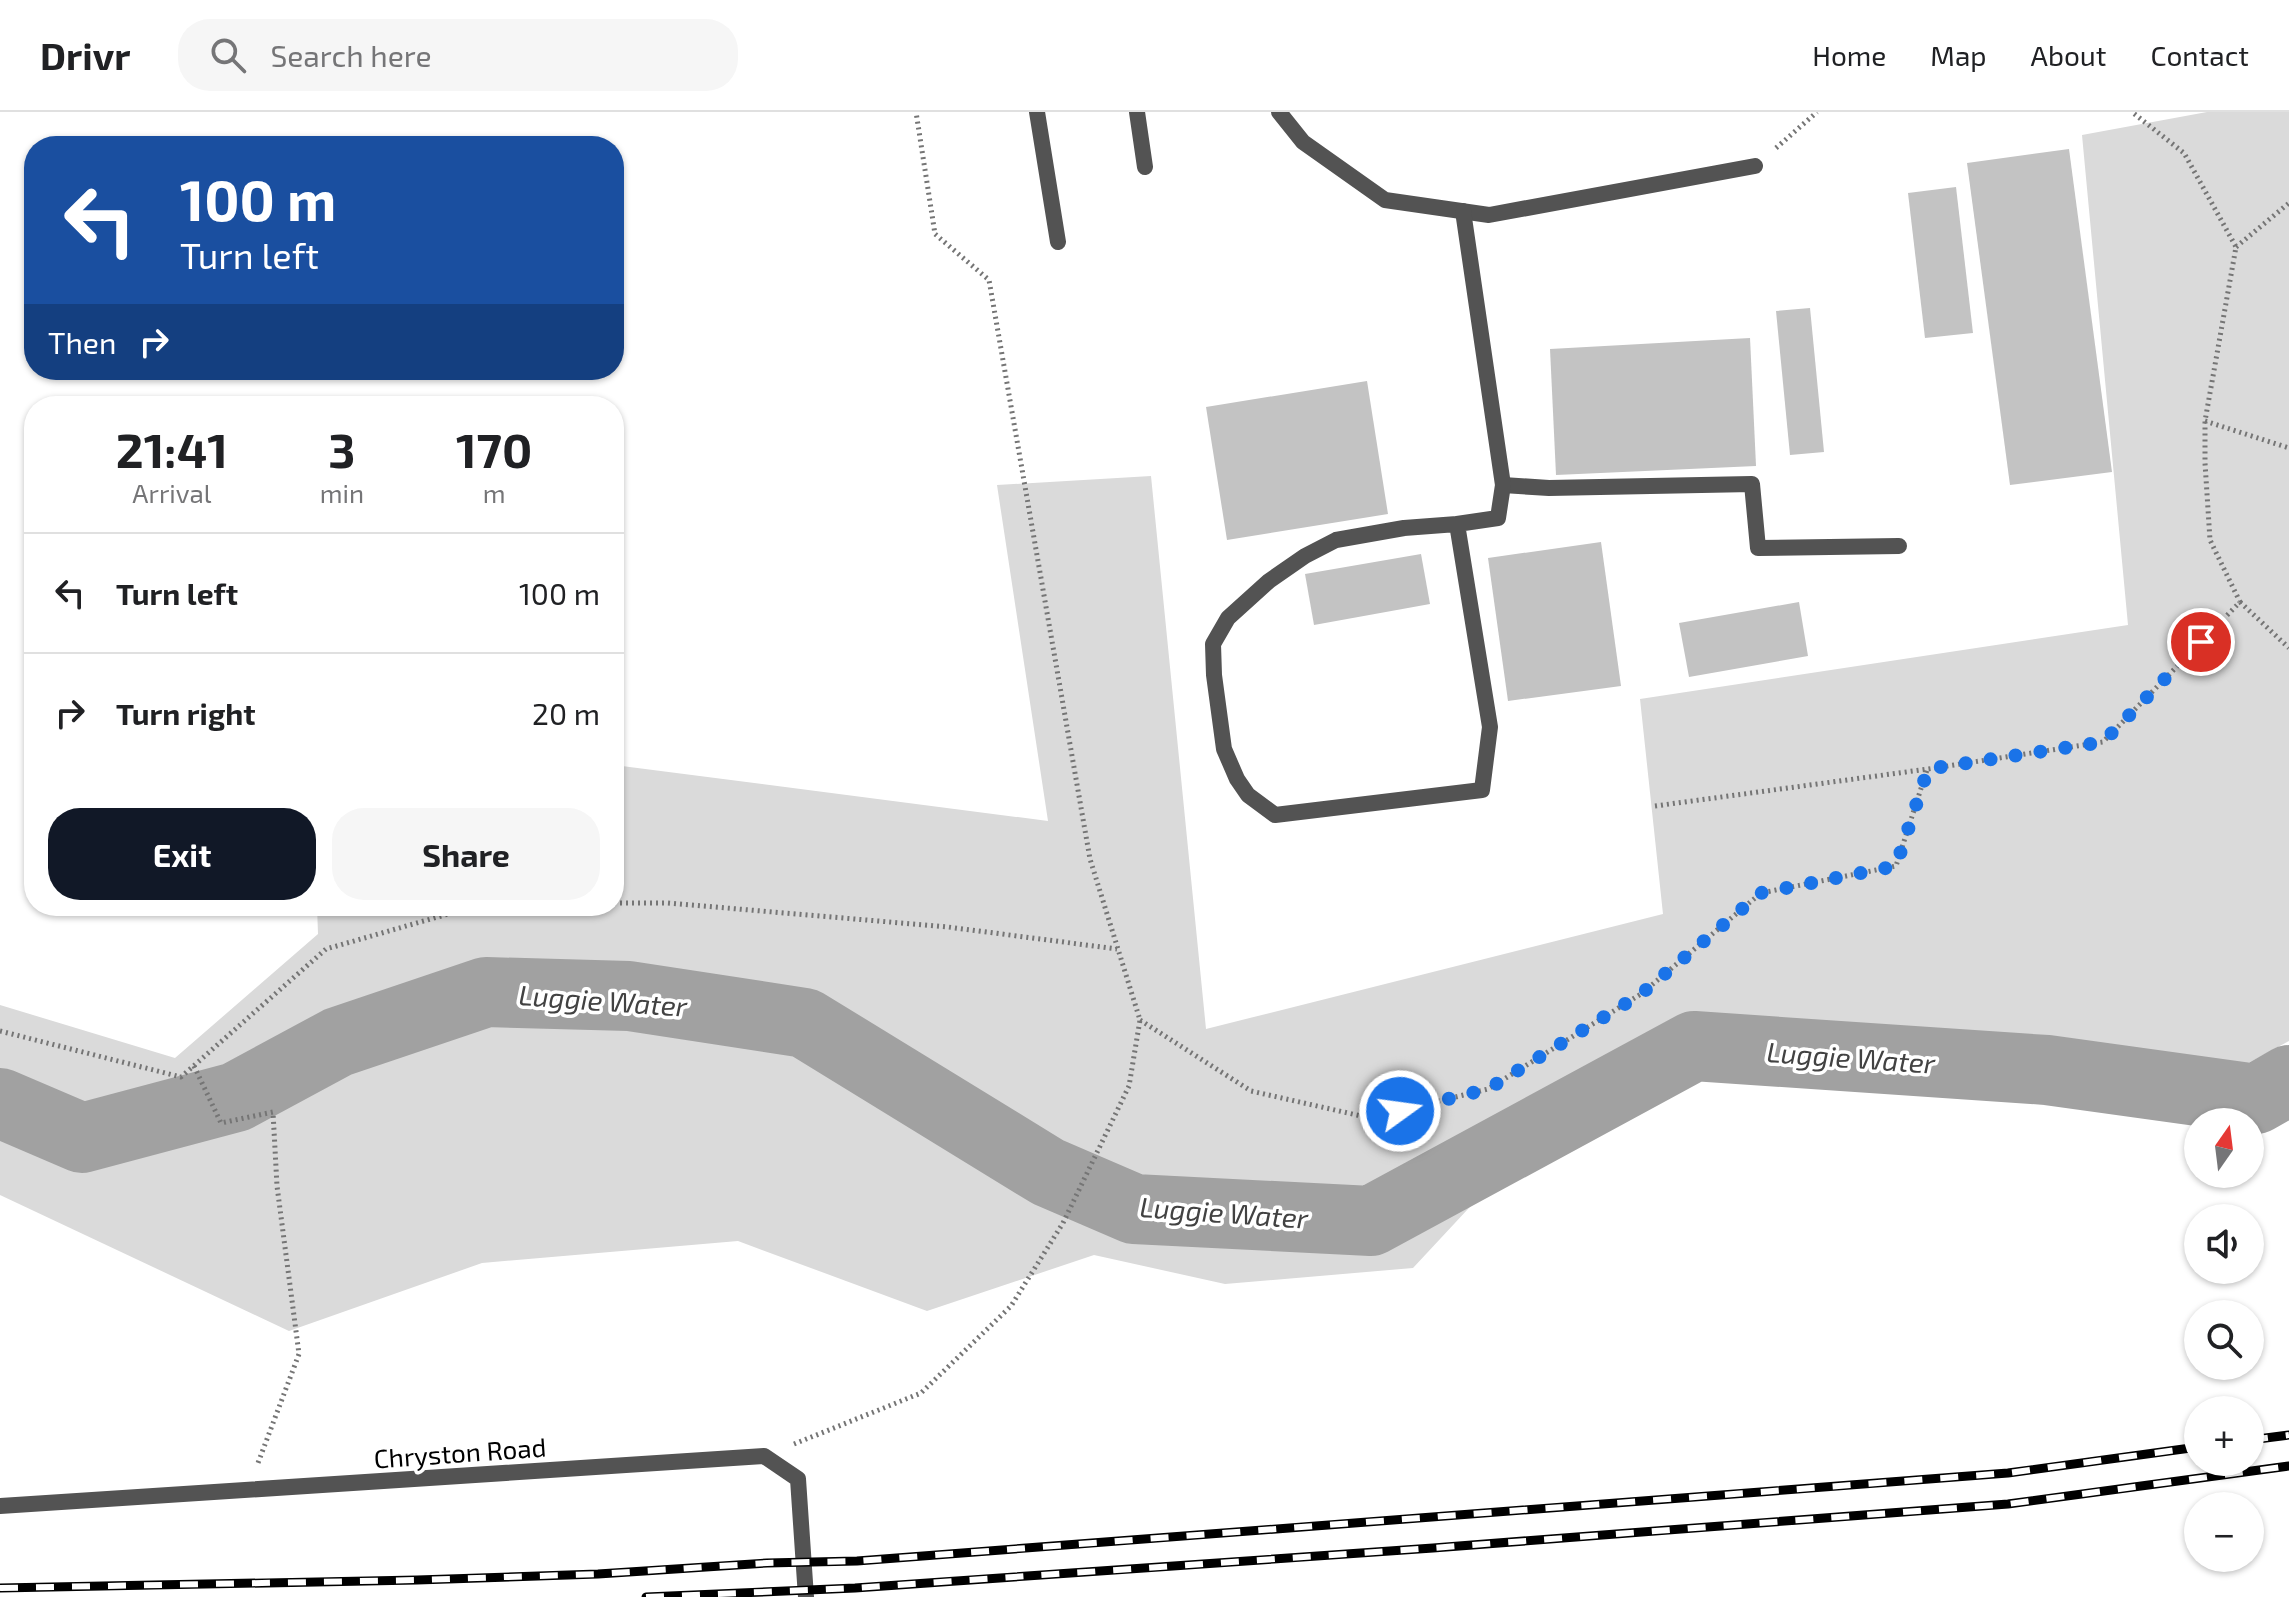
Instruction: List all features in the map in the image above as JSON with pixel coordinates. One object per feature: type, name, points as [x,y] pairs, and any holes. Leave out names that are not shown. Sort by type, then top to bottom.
[{"type":"street","points":[[1037,112],[1058,242]]},
{"type":"street","points":[[1137,112],[1145,167]]},
{"type":"street","points":[[1279,112],[1303,142],[1385,200],[1489,215],[1755,166]]},
{"type":"street","points":[[1457,524],[1490,727],[1482,790],[1275,815],[1248,795],[1224,749],[1213,644],[1228,618],[1269,581],[1305,556],[1336,540],[1404,528],[1498,518],[1503,485],[1463,211]]},
{"type":"street","points":[[1503,485],[1549,488],[1752,484],[1758,548],[1899,546]]},
{"type":"street","points":[[764,1456],[798,1479],[806,1597]]},
{"type":"street","name":"Chryston Road","points":[[0,1506],[764,1456]]},
{"type":"path","points":[[764,1456],[921,1393],[1011,1306],[1063,1223],[1129,1086],[1140,1020],[1090,859],[989,280],[935,234],[916,112]]},
{"type":"path","points":[[1755,166],[1817,112]]},
{"type":"path","points":[[2132,112],[2184,153],[2236,247],[2205,421],[2210,540],[2240,602],[2289,648]]},
{"type":"path","points":[[2236,247],[2289,203]]},
{"type":"path","points":[[2205,421],[2289,448]]},
{"type":"path","points":[[1655,806],[2103,742],[2240,602]]},
{"type":"path","points":[[1140,1020],[1251,1091],[1370,1118],[1488,1089],[1641,994],[1761,893],[1896,866],[1928,769]]},
{"type":"path","points":[[624,903],[668,903],[948,927],[1117,949]]},
{"type":"path","points":[[0,1031],[181,1077],[326,949],[441,916]]},
{"type":"path","points":[[194,1066],[221,1123],[273,1112],[277,1186],[299,1354],[247,1490]]},
{"type":"shaded area","points":[[2207,112],[2289,112],[2289,1041],[2156,1113],[1838,1034],[1577,1092],[1413,1268],[1225,1284],[1094,1255],[927,1311],[738,1241],[482,1263],[289,1331],[0,1195],[0,1005],[175,1058],[318,934],[317,916],[624,916],[624,766],[1048,821],[997,485],[1151,476],[1206,1029],[1663,914],[1640,699],[2128,625],[2082,135]]},
{"type":"building","points":[[2069,149],[2112,472],[2010,485],[1967,163]]},
{"type":"building","points":[[1956,187],[1973,333],[1925,338],[1908,193]]},
{"type":"building","points":[[1810,308],[1824,452],[1790,455],[1776,311]]},
{"type":"building","points":[[1750,338],[1756,466],[1556,475],[1550,349]]},
{"type":"building","points":[[1367,381],[1388,514],[1227,540],[1206,407]]},
{"type":"building","points":[[1601,542],[1621,686],[1508,701],[1488,558]]},
{"type":"building","points":[[1421,554],[1430,604],[1314,625],[1305,574]]},
{"type":"building","points":[[1799,602],[1808,656],[1689,677],[1679,623]]},
{"type":"waterway","name":"Luggie Water","points":[[0,1103],[82,1138],[236,1097],[338,1042],[486,992],[629,996],[805,1023],[1048,1172],[1134,1209],[1371,1221],[1694,1046],[2047,1070],[2256,1099],[2289,1080]]},
{"type":"railway","points":[[2264,1438],[2289,1435]]},
{"type":"railway","points":[[0,1588],[417,1580],[857,1561],[2008,1473],[2184,1449]]},
{"type":"railway","points":[[646,1597],[855,1588],[2008,1504],[2289,1466]]},
{"type":"route","points":[[1400,1111],[1488,1089],[1641,994],[1761,893],[1896,866],[1928,769],[2103,742],[2201,642]]}]
